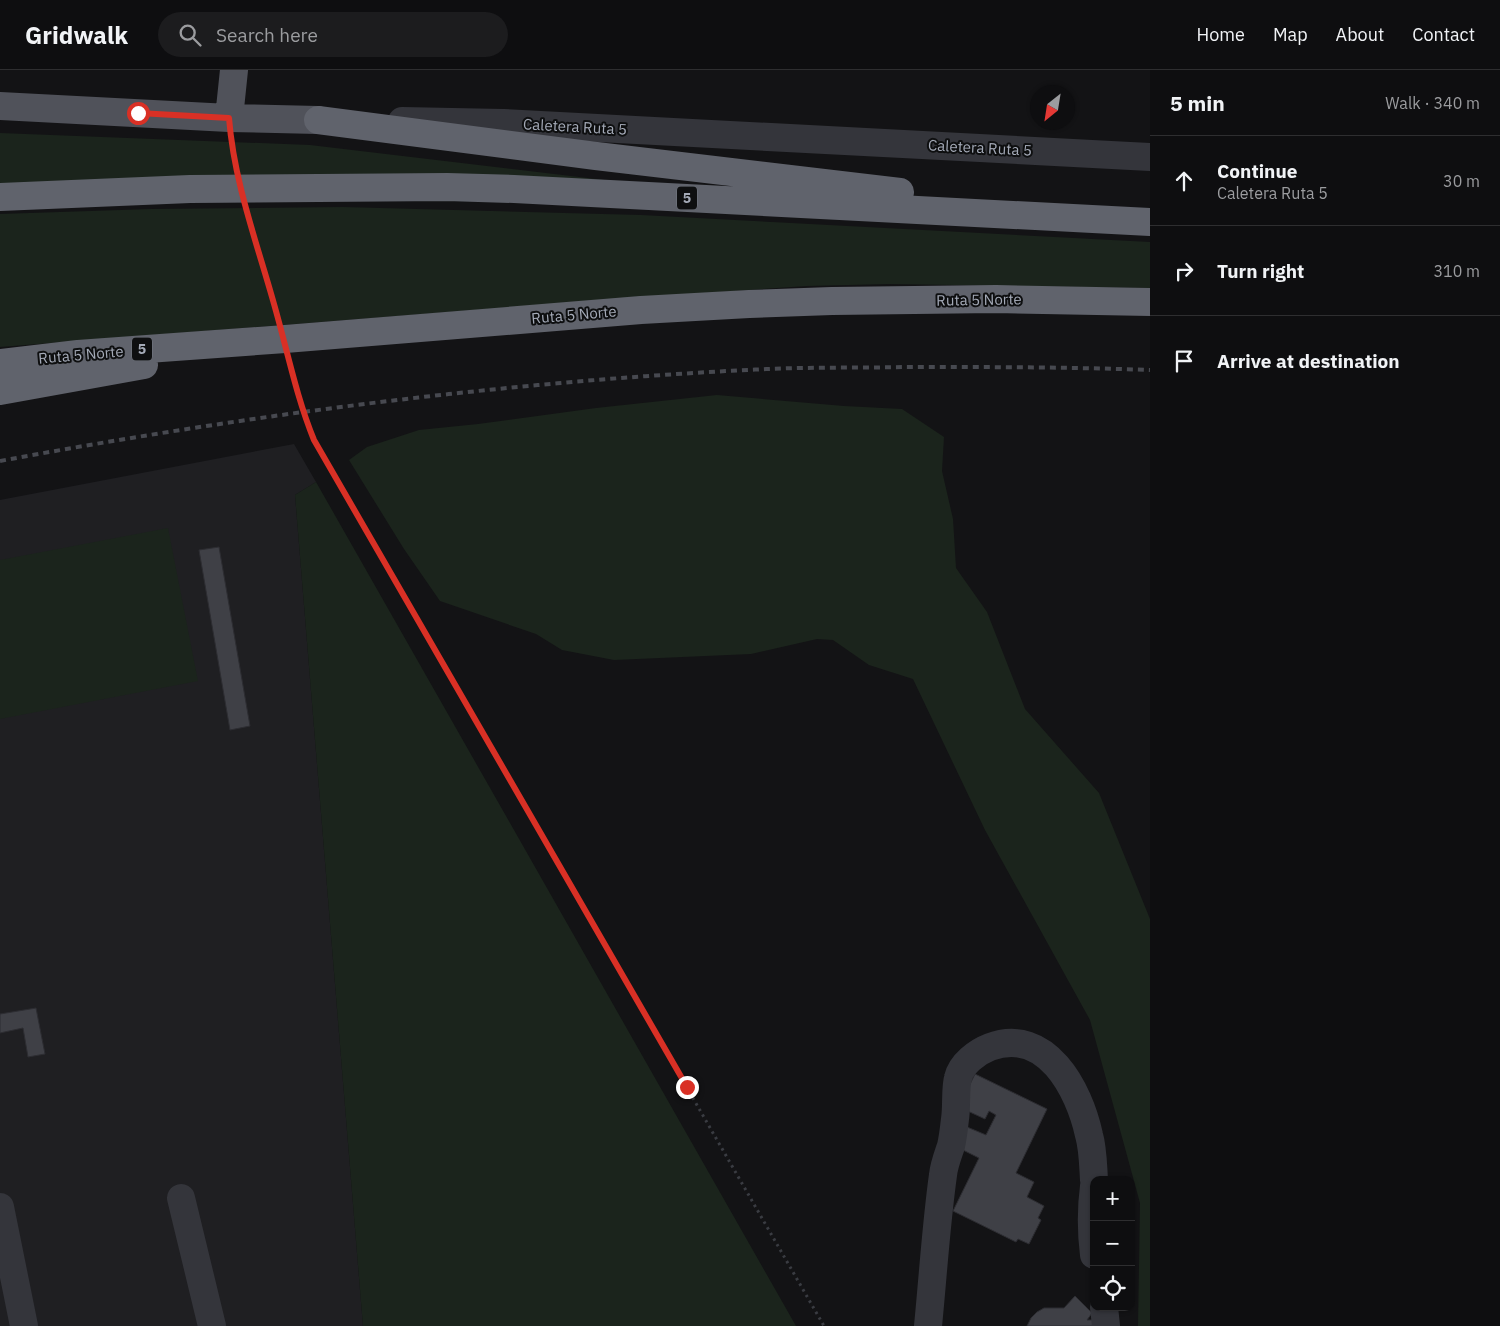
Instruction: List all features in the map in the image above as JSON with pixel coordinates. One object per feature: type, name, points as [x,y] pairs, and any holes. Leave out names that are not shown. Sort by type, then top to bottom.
[{"type":"highway","points":[[318,120],[596,156],[1141,222]]},
{"type":"highway","name":"5","points":[[0,197],[139,190],[447,187],[1141,222]]},
{"type":"highway","name":"Ruta 5 Norte","points":[[0,364],[78,354],[641,310],[749,304],[996,299],[1150,302]]},
{"type":"highway","points":[[0,391],[285,339]]},
{"type":"main road","points":[[229,118],[234,70]]},
{"type":"main road","name":"Caletera Ruta 5","points":[[0,106],[229,118],[318,120]]},
{"type":"street","name":"Caletera Ruta 5","points":[[318,120],[503,123],[1150,157]]},
{"type":"street","points":[[928,1326],[943,1173],[951,1145],[956,1116],[958,1078],[970,1059],[989,1047],[1015,1043],[1028,1045],[1040,1050],[1051,1058],[1060,1068],[1082,1111],[1089,1134],[1094,1176]]},
{"type":"street","points":[[181,1198],[212,1326]]},
{"type":"street","points":[[0,1207],[24,1326]]},
{"type":"street","points":[[1104,1311],[1106,1326]]},
{"type":"path","points":[[229,118],[232,151],[241,189],[285,339],[302,411],[314,440],[824,1326]]},
{"type":"shaded area","points":[[0,133],[310,145],[613,181],[0,186]]},
{"type":"shaded area","points":[[343,207],[641,215],[1150,242],[1150,288],[889,284],[807,286],[0,347],[0,214],[151,209]]},
{"type":"shaded area","points":[[717,395],[902,409],[944,437],[942,471],[953,519],[956,568],[987,612],[1025,709],[1099,793],[1150,919],[1150,1326],[1138,1326],[1140,1203],[1135,1185],[1135,1176],[1133,1176],[1090,1020],[985,830],[913,679],[869,665],[833,640],[817,639],[751,654],[614,660],[562,650],[536,634],[440,601],[404,549],[349,460],[367,447],[419,430]]},
{"type":"shaded area","points":[[294,444],[316,482],[295,495],[363,1326],[0,1326],[0,500]]},
{"type":"shaded area","points":[[316,482],[796,1326],[363,1326],[295,495]]},
{"type":"shaded area","points":[[168,528],[198,681],[0,719],[0,560]]},
{"type":"building","points":[[219,547],[250,726],[230,730],[199,550]]},
{"type":"building","points":[[36,1008],[45,1054],[28,1057],[23,1028],[0,1033],[0,1014]]},
{"type":"building","points":[[975,1074],[1047,1109],[1016,1173],[1034,1182],[1027,1197],[1044,1206],[1038,1218],[1041,1220],[1029,1244],[1018,1239],[1016,1242],[953,1211],[979,1158],[957,1147],[967,1127],[986,1135],[996,1115],[989,1111],[985,1119],[959,1107]]},
{"type":"building","points":[[1075,1296],[1092,1313],[1087,1320],[1096,1320],[1096,1326],[1027,1326],[1031,1318],[1044,1308],[1064,1308]]},
{"type":"railway","points":[[0,461],[190,428],[286,414],[478,391],[670,374],[767,369],[906,367],[1150,370]]},
{"type":"route","points":[[138,113],[229,118],[236,171],[285,339],[302,411],[314,440],[687,1087]]}]
